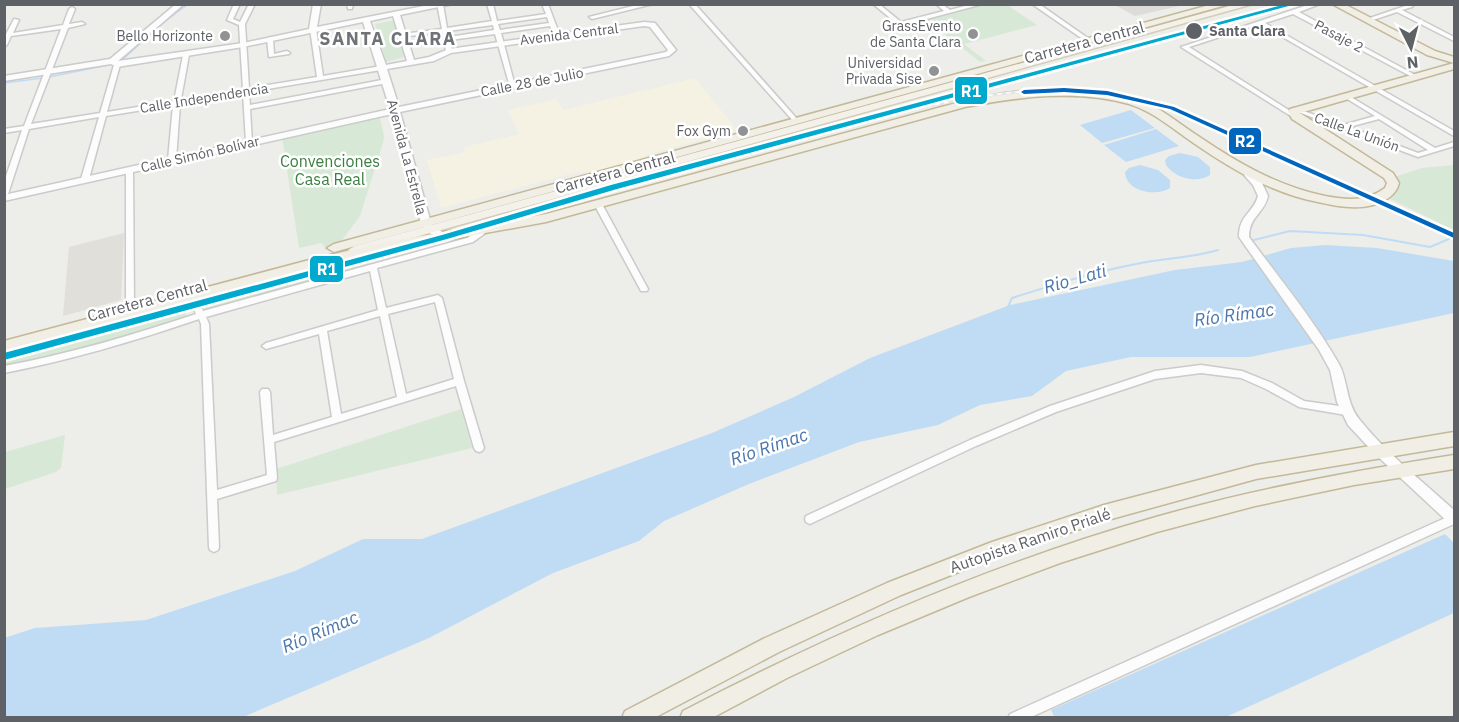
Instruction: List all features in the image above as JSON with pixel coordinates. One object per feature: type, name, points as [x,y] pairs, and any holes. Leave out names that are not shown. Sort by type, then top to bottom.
[{"type":"highway","name":"Carretera Central","points":[[4,347],[426,223],[526,190],[580,182],[1226,4]]},
{"type":"highway","points":[[1336,4],[1431,53],[1455,60]]},
{"type":"highway","points":[[1296,113],[1376,87],[1455,66]]},
{"type":"highway","points":[[286,269],[384,247],[508,227],[964,104],[994,98],[1030,95],[1088,95],[1140,104],[1158,113],[1249,175],[1291,192],[1351,204],[1371,202],[1391,190],[1394,183],[1387,173],[1296,113]]},
{"type":"highway","name":"Carretera Central","points":[[4,339],[129,304],[286,269]]},
{"type":"highway","name":"Autopista Ramiro Prialé","points":[[632,717],[772,645],[894,589],[992,550],[1104,513],[1256,472],[1455,439]]},
{"type":"highway","name":"Autopista Ramiro Prialé","points":[[690,717],[827,648],[996,578],[1072,550],[1249,499],[1401,469],[1455,462]]},
{"type":"main road","name":"Carretera Central","points":[[286,269],[426,223],[501,209],[1249,4]]},
{"type":"street","points":[[85,179],[105,114],[115,63],[182,4]]},
{"type":"street","points":[[237,4],[230,20],[242,24]]},
{"type":"street","points":[[249,142],[242,24],[252,4]]},
{"type":"street","points":[[317,4],[313,29],[320,78]]},
{"type":"street","points":[[4,79],[186,55],[450,4]]},
{"type":"street","points":[[490,4],[512,86]]},
{"type":"street","points":[[545,4],[557,36]]},
{"type":"street","points":[[617,4],[622,11]]},
{"type":"street","points":[[592,17],[651,4]]},
{"type":"street","points":[[691,4],[797,122]]},
{"type":"street","points":[[875,4],[900,24],[981,4]]},
{"type":"street","points":[[938,4],[949,12]]},
{"type":"street","points":[[1034,4],[1089,41]]},
{"type":"street","points":[[1260,22],[1318,4]]},
{"type":"street","points":[[440,5],[449,51]]},
{"type":"street","points":[[1367,20],[1410,6]]},
{"type":"street","points":[[4,196],[26,129],[72,9]]},
{"type":"street","points":[[1397,10],[1455,39]]},
{"type":"street","name":"Pasaje 2","points":[[1294,12],[1416,77]]},
{"type":"street","points":[[396,14],[411,62]]},
{"type":"street","points":[[403,36],[549,15]]},
{"type":"street","name":"Avenida La Estrella","points":[[366,19],[387,81],[426,223],[444,237]]},
{"type":"street","points":[[4,45],[16,20]]},
{"type":"street","points":[[1260,22],[1455,134]]},
{"type":"street","name":"Calle La Unión","points":[[1260,22],[1184,47],[1240,84],[1296,113],[1418,155],[1434,150]]},
{"type":"street","points":[[9,35],[82,24]]},
{"type":"street","points":[[447,39],[552,24]]},
{"type":"street","name":"Avenida Central","points":[[381,68],[432,59],[449,51],[649,24],[670,46],[672,50],[669,54]]},
{"type":"street","points":[[270,39],[271,56],[287,53]]},
{"type":"street","name":"Calle 28 de Julio","points":[[395,111],[669,54]]},
{"type":"street","points":[[172,160],[177,102],[186,55]]},
{"type":"street","name":"Calle Independencia","points":[[4,133],[381,68]]},
{"type":"street","points":[[247,108],[387,81]]},
{"type":"street","points":[[1346,96],[1434,150],[1455,144]]},
{"type":"street","name":"Calle Simón Bolívar","points":[[4,196],[395,111]]},
{"type":"street","points":[[1342,127],[1380,117]]},
{"type":"street","points":[[129,170],[129,304]]},
{"type":"street","points":[[1014,717],[1455,519],[1380,450],[1346,411],[1338,375],[1323,347],[1244,237],[1244,225],[1262,204],[1263,197],[1260,186],[1249,175]]},
{"type":"street","points":[[598,204],[644,289]]},
{"type":"street","points":[[501,209],[508,227]]},
{"type":"street","points":[[4,370],[34,364],[470,240],[481,232]]},
{"type":"street","points":[[373,267],[402,399]]},
{"type":"street","points":[[195,291],[195,305],[205,324],[214,547]]},
{"type":"street","points":[[266,346],[323,331],[384,311],[438,298],[479,448]]},
{"type":"street","points":[[323,331],[336,419]]},
{"type":"street","points":[[810,519],[972,443],[1053,409],[1155,375],[1201,369],[1242,375],[1269,386],[1302,404],[1346,411]]},
{"type":"street","points":[[269,440],[459,381]]},
{"type":"street","points":[[213,496],[272,478],[266,392]]},
{"type":"shaded area","points":[[1115,4],[1184,5],[1135,16]]},
{"type":"shaded area","points":[[695,78],[737,130],[647,155],[595,173],[578,172],[441,208],[427,160],[465,152],[464,147],[519,134],[508,110],[556,99],[564,110]]},
{"type":"shaded area","points":[[124,233],[121,300],[63,316],[69,247]]},
{"type":"green space","name":"GrassEvento de Santa Clara","points":[[984,5],[1007,5],[1037,25],[964,44],[986,61],[980,62],[926,19]]},
{"type":"green space","points":[[395,20],[407,56],[386,62],[375,24]]},
{"type":"green space","name":"Convenciones Casa Real","points":[[379,115],[384,136],[383,143],[360,216],[340,243],[324,247],[322,243],[299,248],[282,137]]},
{"type":"green space","points":[[1454,165],[1454,230],[1386,197],[1398,188],[1394,177],[1422,168]]},
{"type":"green space","points":[[367,261],[369,266],[203,313],[200,311],[209,304]]},
{"type":"green space","points":[[185,311],[186,318],[32,361],[5,365],[6,361]]},
{"type":"green space","points":[[461,409],[472,448],[277,495],[276,469]]},
{"type":"green space","points":[[65,435],[61,468],[56,472],[5,489],[5,452]]},
{"type":"water","points":[[1131,110],[1155,128],[1102,143],[1080,125]]},
{"type":"water","points":[[1156,129],[1179,146],[1126,162],[1104,145]]},
{"type":"water","points":[[1180,153],[1198,157],[1210,167],[1210,175],[1192,179],[1170,170],[1165,160],[1169,156]]},
{"type":"water","points":[[1140,165],[1158,170],[1170,180],[1170,188],[1150,192],[1130,184],[1125,172],[1129,168]]},
{"type":"water","name":"Río Rímac","points":[[1325,245],[1377,248],[1454,261],[1454,313],[1250,357],[1131,357],[1066,371],[1032,396],[980,405],[938,425],[859,442],[749,484],[664,521],[639,541],[553,573],[429,638],[243,717],[5,717],[4,638],[35,628],[146,620],[295,571],[363,539],[422,539],[712,433],[794,397],[870,358],[1010,305],[1175,270],[1242,262],[1291,248]]},
{"type":"water","points":[[1445,534],[1454,543],[1454,613],[1226,717],[1055,718],[1051,710]]},
{"type":"waterway","points":[[121,61],[164,22],[187,5]]},
{"type":"waterway","points":[[49,77],[113,64]]},
{"type":"waterway","points":[[4,83],[43,78]]},
{"type":"waterway","name":"Rio_Lati","points":[[1250,241],[1290,231],[1363,235],[1430,247],[1449,239]]},
{"type":"waterway","name":"Rio_Lati","points":[[1007,309],[1012,298],[1074,279],[1136,264],[1218,250]]},
{"type":"railway","points":[[900,112],[1015,92],[1044,90],[1102,92],[1157,104],[1209,123],[1333,181]]},
{"type":"railway","points":[[1330,180],[1454,236]]},
{"type":"transit line","name":"R1","points":[[4,357],[444,237],[614,187],[1294,4]]},
{"type":"transit line","name":"R2","points":[[1024,92],[1064,90],[1107,93],[1172,108],[1454,236]]},
{"type":"place","name":"Santa Clara","points":[[1194,31]]},
{"type":"place","name":"GrassEvento de Santa Clara","points":[[973,34]]},
{"type":"place","name":"Bello Horizonte","points":[[225,36]]},
{"type":"place","name":"Universidad Privada Sise","points":[[934,71]]},
{"type":"place","name":"Fox Gym","points":[[743,131]]},
{"type":"district","name":"SANTA CLARA","points":[[388,39]]}]
